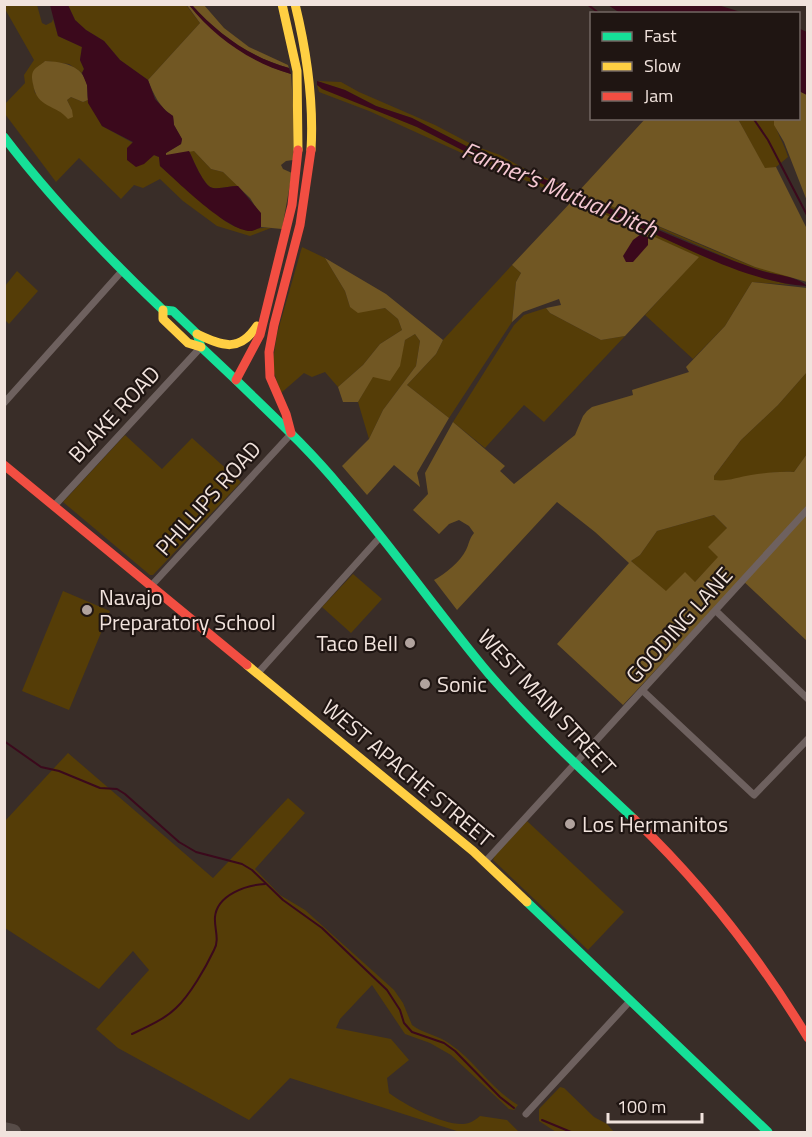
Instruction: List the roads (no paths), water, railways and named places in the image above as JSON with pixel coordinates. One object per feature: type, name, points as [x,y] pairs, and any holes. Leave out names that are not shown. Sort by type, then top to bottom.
[{"type":"main road","points":[[236,380],[260,335],[292,205],[299,133],[297,71],[282,4]]},
{"type":"main road","points":[[291,434],[284,409],[271,386],[268,354],[305,207],[311,168],[310,70],[295,4]]},
{"type":"main road","name":"WEST MAIN STREET","points":[[4,137],[57,204],[163,310],[172,311],[197,334],[201,347]]},
{"type":"main road","points":[[197,334],[224,345],[242,343],[252,335],[268,303]]},
{"type":"main road","name":"WEST MAIN STREET","points":[[163,310],[164,319],[188,343],[201,347],[325,469],[381,536],[488,673],[520,709],[672,856],[707,893],[762,965],[807,1038]]},
{"type":"main road","points":[[236,380],[257,359],[279,310]]},
{"type":"main road","name":"WEST APACHE STREET","points":[[4,465],[485,862],[768,1132]]},
{"type":"street","points":[[4,402],[122,271]]},
{"type":"street","name":"BLAKE ROAD","points":[[54,506],[201,347]]},
{"type":"street","name":"PHILLIPS ROAD","points":[[151,586],[291,434]]},
{"type":"street","name":"GOODING LANE","points":[[485,862],[807,510]]},
{"type":"street","points":[[257,674],[381,536]]},
{"type":"street","points":[[716,611],[807,699]]},
{"type":"street","points":[[643,691],[754,795],[807,739]]},
{"type":"street","points":[[526,1114],[630,1001]]},
{"type":"water","points":[[50,5],[68,5],[75,20],[104,41],[120,60],[148,80],[155,99],[173,116],[174,125],[182,139],[181,144],[166,155],[189,151],[206,183],[210,186],[216,188],[238,186],[261,213],[261,227],[252,231],[242,229],[218,216],[160,166],[159,157],[154,155],[144,164],[136,167],[127,160],[127,148],[133,142],[102,126],[88,103],[87,85],[80,60],[82,47],[58,36]]},
{"type":"water","points":[[189,5],[192,5],[236,44],[261,58],[289,68],[291,74],[262,63],[234,47],[210,28]]},
{"type":"water","points":[[608,5],[718,5],[741,12],[618,12]]},
{"type":"water","points":[[800,29],[807,32],[807,95],[800,92]]},
{"type":"water","name":"Farmer's Mutual Ditch","points":[[317,81],[345,90],[376,106],[412,118],[470,148],[499,158],[696,246],[756,269],[790,277],[807,286],[766,279],[726,266],[498,163],[468,153],[417,127],[322,89],[317,85]]},
{"type":"water","points":[[641,234],[648,237],[648,245],[633,262],[626,262],[623,256],[633,240]]},
{"type":"waterway","points":[[587,4],[597,12]]},
{"type":"waterway","points":[[754,120],[768,140],[808,217]]},
{"type":"waterway","points":[[4,741],[41,767],[59,771],[100,788],[117,789],[179,842],[196,852],[242,864],[252,870],[283,900],[322,928],[387,990],[400,1010],[404,1023],[412,1032],[444,1043],[455,1051],[500,1097],[514,1108]]},
{"type":"waterway","points":[[132,1034],[156,1023],[172,1012],[192,988],[216,946],[215,917],[221,903],[241,889],[265,884]]},
{"type":"waterway","points":[[542,1120],[571,1132]]},
{"type":"place","name":"Navajo Preparatory School","points":[[87,610]]},
{"type":"place","name":"Taco Bell","points":[[410,643]]},
{"type":"place","name":"Sonic","points":[[425,684]]},
{"type":"place","name":"Los Hermanitos","points":[[570,824]]}]
